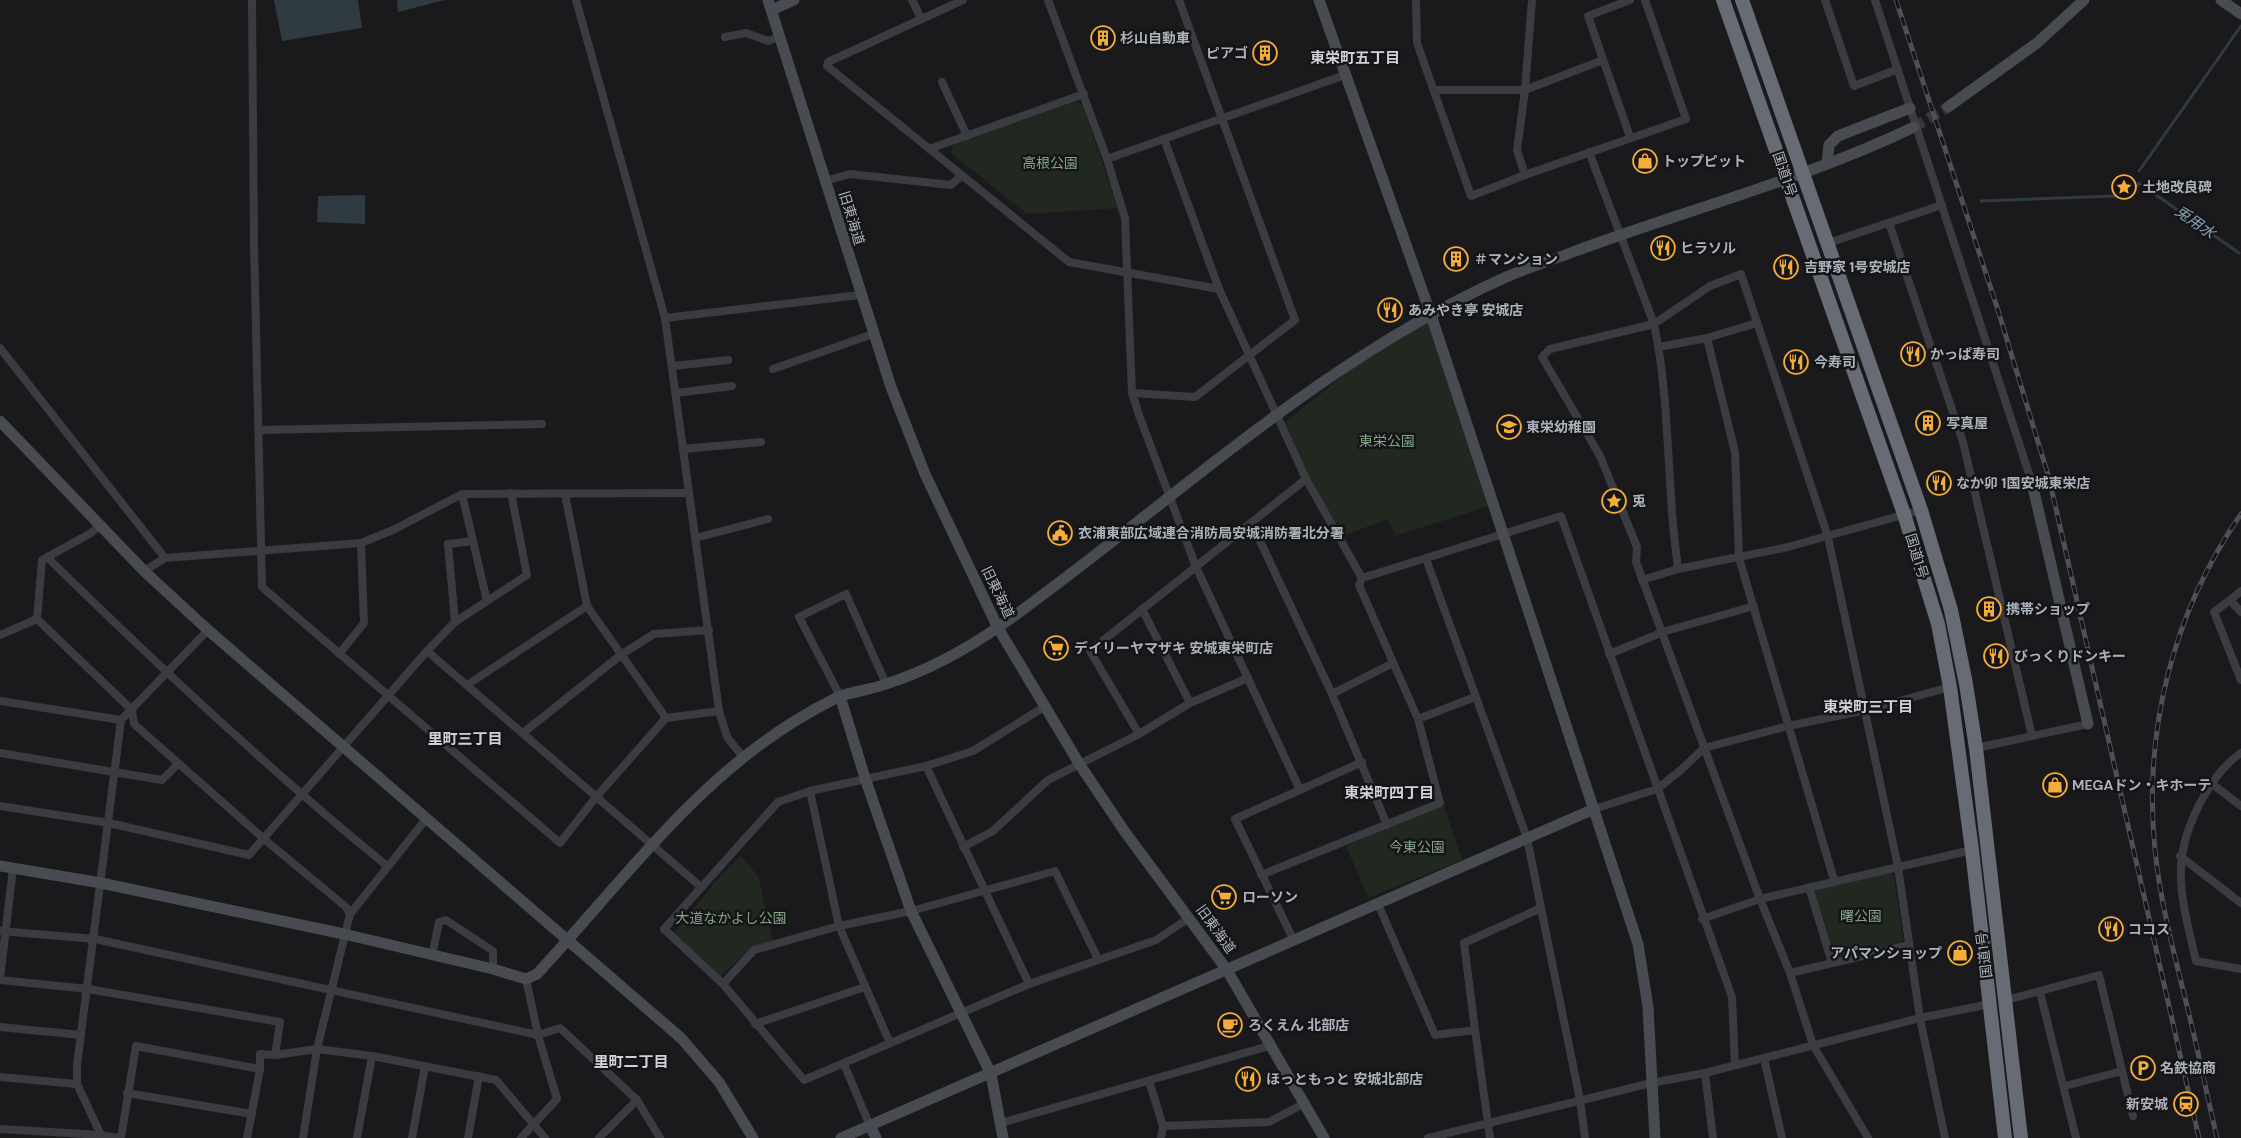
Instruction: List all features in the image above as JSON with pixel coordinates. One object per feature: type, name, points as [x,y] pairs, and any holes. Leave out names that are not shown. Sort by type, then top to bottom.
[{"type":"highway","name":"国道1号","points":[[1723,0],[1904,514],[1938,624],[1950,687],[1972,850],[2021,1138]]},
{"type":"highway","name":"国道1号","points":[[1742,0],[1921,510],[1940,569],[1960,646],[1976,748],[1997,1002],[2004,1138]]},
{"type":"street","points":[[252,0],[254,243],[262,587],[560,843],[596,796],[666,718],[719,711]]},
{"type":"street","points":[[576,0],[666,318],[719,711],[727,737],[743,757]]},
{"type":"street","points":[[770,5],[794,0]]},
{"type":"street","points":[[912,0],[921,18]]},
{"type":"street","points":[[963,0],[828,62],[827,66],[1069,262],[1219,289]]},
{"type":"street","points":[[1048,0],[1107,159],[1125,218],[1129,273],[1132,393],[1196,567],[1300,790]]},
{"type":"street","points":[[1132,393],[1195,397],[1295,320],[1180,0]]},
{"type":"street","points":[[1319,0],[1431,315],[1638,944],[1648,1008],[1654,1138]]},
{"type":"street","points":[[1416,0],[1417,43],[1471,196],[1525,174],[1686,119],[1646,0]]},
{"type":"street","points":[[1525,174],[1517,150],[1525,90],[1532,0]]},
{"type":"street","points":[[1630,0],[1588,16],[1630,137]]},
{"type":"street","points":[[1825,0],[1854,86],[1898,69]]},
{"type":"street","points":[[1875,0],[2032,483],[2088,724],[1976,748]]},
{"type":"street","points":[[1948,107],[2037,43],[2084,0]]},
{"type":"street","points":[[2221,0],[2241,14]]},
{"type":"street","name":"旧東海道","points":[[770,5],[860,295],[891,387],[925,474],[998,628],[1080,765],[1125,832],[1227,970],[1324,1138]]},
{"type":"street","points":[[725,37],[746,33],[768,41],[780,38]]},
{"type":"street","points":[[1434,90],[1525,90],[1603,60]]},
{"type":"street","points":[[1107,159],[1345,75]]},
{"type":"street","points":[[942,82],[967,136]]},
{"type":"street","points":[[929,149],[1084,94]]},
{"type":"street","points":[[1827,163],[1829,146],[1838,136],[1910,108]]},
{"type":"street","points":[[0,866],[101,883],[344,934],[493,969],[526,979],[537,974],[697,799],[743,757],[798,719],[840,696],[886,684],[942,661],[998,628],[1095,557],[1169,496],[1277,414],[1351,364],[1431,315],[1504,278],[1621,234],[1803,172],[1881,143],[1914,127]]},
{"type":"street","points":[[1164,139],[1219,289],[1306,479],[1362,578]]},
{"type":"street","points":[[1589,152],[1654,324],[1659,347],[1670,449],[1671,496],[1678,569]]},
{"type":"street","points":[[825,181],[850,174],[951,185],[962,175]]},
{"type":"street","points":[[1828,244],[1942,205]]},
{"type":"street","points":[[1889,223],[1962,442],[2032,736]]},
{"type":"street","points":[[1868,1138],[1813,1044],[1790,973],[1760,899],[1642,580],[1636,562],[1637,547],[1600,456],[1542,357],[1550,348],[1654,324],[1710,286],[1741,274],[1828,537],[1898,868],[1920,1018],[1945,1138]]},
{"type":"street","points":[[666,318],[860,295]]},
{"type":"street","points":[[1659,347],[1707,338],[1757,323]]},
{"type":"street","points":[[773,369],[873,334]]},
{"type":"street","points":[[1707,338],[1735,452],[1739,558],[1834,880]]},
{"type":"street","points":[[0,348],[165,558]]},
{"type":"street","points":[[672,366],[728,360]]},
{"type":"street","points":[[676,392],[732,386]]},
{"type":"street","points":[[0,421],[144,571],[208,630],[681,1038],[719,1082],[753,1138]]},
{"type":"street","points":[[259,430],[542,424]]},
{"type":"street","points":[[683,449],[761,442]]},
{"type":"street","points":[[1139,734],[1090,651],[1252,524],[1306,479]]},
{"type":"street","points":[[0,806],[108,823],[249,855],[426,651],[455,622],[527,576],[511,493]]},
{"type":"street","points":[[144,571],[165,558],[361,542],[393,530],[462,494],[689,493]]},
{"type":"street","points":[[462,494],[487,601]]},
{"type":"street","points":[[565,494],[587,606],[666,718]]},
{"type":"street","points":[[1642,580],[1678,569],[1739,558],[1828,537],[1921,510]]},
{"type":"street","points":[[1362,578],[1561,516],[1702,919],[1732,997],[1735,1065]]},
{"type":"street","points":[[696,538],[768,519]]},
{"type":"street","points":[[1252,524],[1332,694],[1387,825]]},
{"type":"street","points":[[37,620],[42,560],[100,526]]},
{"type":"street","points":[[455,622],[448,544],[473,541]]},
{"type":"street","points":[[338,654],[364,623],[361,542]]},
{"type":"street","points":[[47,557],[167,675],[301,796],[387,866]]},
{"type":"street","points":[[1426,559],[1528,838],[1580,1100],[1585,1138]]},
{"type":"street","points":[[1261,875],[1440,803],[1418,718],[1359,585],[1362,578]]},
{"type":"street","points":[[2241,591],[2214,612],[2241,680]]},
{"type":"street","points":[[886,684],[846,594],[799,617],[840,696],[865,778],[911,911],[991,1074],[1003,1138]]},
{"type":"street","points":[[2230,600],[2241,612]]},
{"type":"street","points":[[467,685],[587,606]]},
{"type":"street","points":[[1609,654],[1662,634],[1754,606]]},
{"type":"street","points":[[1142,609],[1190,703]]},
{"type":"street","points":[[0,635],[37,620]]},
{"type":"street","points":[[37,620],[132,710],[134,724],[264,839],[346,906],[350,914]]},
{"type":"street","points":[[101,1135],[77,1084],[121,720],[167,675],[208,630]]},
{"type":"street","points":[[523,733],[622,654],[654,634],[709,630]]},
{"type":"street","points":[[426,651],[701,886]]},
{"type":"street","points":[[1332,694],[1393,663]]},
{"type":"street","points":[[963,847],[993,832],[1048,780],[1139,734],[1190,703],[1248,678]]},
{"type":"street","points":[[841,1138],[1594,809],[1656,789],[1681,770],[1704,748],[1788,726],[1866,710],[1950,687]]},
{"type":"street","points":[[1418,718],[1475,697]]},
{"type":"street","points":[[0,701],[121,720]]},
{"type":"street","points":[[1044,707],[973,751],[926,766],[810,791],[778,802],[664,929],[722,984],[804,1080],[1029,984],[1156,940],[1189,918]]},
{"type":"street","points":[[0,753],[115,770],[162,780],[178,764]]},
{"type":"street","points":[[2241,753],[2211,783],[2190,820],[2180,856],[2180,882],[2184,910],[2196,962],[2241,969]]},
{"type":"street","points":[[1294,941],[1236,819],[1362,762]]},
{"type":"street","points":[[926,766],[1029,984]]},
{"type":"street","points":[[2211,783],[2241,806]]},
{"type":"street","points":[[810,791],[839,926],[890,1043]]},
{"type":"street","points":[[303,1138],[317,1049],[330,989],[350,914],[426,819]]},
{"type":"street","points":[[1702,919],[1760,899],[1834,880],[1898,868],[1972,850]]},
{"type":"street","points":[[2180,856],[2241,903]]},
{"type":"street","points":[[13,868],[3,931],[0,979],[88,989],[280,1022],[274,1055]]},
{"type":"street","points":[[722,984],[754,950],[839,926],[911,911],[984,889],[1055,871],[1098,959]]},
{"type":"street","points":[[1809,887],[1832,963]]},
{"type":"street","points":[[1378,904],[1432,1031],[1436,1035],[1475,1030]]},
{"type":"street","points":[[1490,1138],[1486,1123],[1464,943],[1541,908]]},
{"type":"street","points":[[432,956],[439,922],[446,920],[493,951],[493,969]]},
{"type":"street","points":[[3,931],[95,940],[330,989],[538,1036],[560,1028],[637,1100],[660,1138]]},
{"type":"street","points":[[1790,973],[1909,945]]},
{"type":"street","points":[[1428,1138],[1651,1083],[1705,1073],[1920,1018],[2040,992],[2099,975],[2133,1116]]},
{"type":"street","points":[[521,1138],[557,1099],[538,1036],[526,979]]},
{"type":"street","points":[[755,1024],[865,987]]},
{"type":"street","points":[[2040,992],[2065,1086],[2076,1138]]},
{"type":"street","points":[[0,1027],[82,1035]]},
{"type":"street","points":[[0,1129],[101,1135],[119,1138],[136,1046],[260,1069]]},
{"type":"street","points":[[1001,1123],[1272,1046]]},
{"type":"street","points":[[247,1138],[260,1069],[260,1054],[274,1055],[317,1049],[372,1056],[496,1080],[545,1138]]},
{"type":"street","points":[[357,1138],[372,1056]]},
{"type":"street","points":[[1764,1058],[1782,1138]]},
{"type":"street","points":[[844,1064],[876,1138]]},
{"type":"street","points":[[412,1138],[425,1066]]},
{"type":"street","points":[[2065,1086],[2122,1071]]},
{"type":"street","points":[[1705,1073],[1713,1138]]},
{"type":"street","points":[[468,1138],[479,1076]]},
{"type":"street","points":[[0,1077],[77,1084]]},
{"type":"street","points":[[1148,1081],[1163,1126],[1161,1138]]},
{"type":"street","points":[[127,1093],[252,1114]]},
{"type":"street","points":[[598,1138],[637,1100]]},
{"type":"street","points":[[1163,1126],[1269,1122],[1304,1103]]},
{"type":"green space","name":"高根公園","points":[[1075,102],[1082,104],[1118,208],[1027,214],[951,153],[953,145]]},
{"type":"green space","name":"東栄公園","points":[[1429,321],[1489,506],[1395,536],[1388,519],[1343,536],[1309,479],[1286,424],[1288,420],[1355,366]]},
{"type":"green space","name":"今東公園","points":[[1444,805],[1462,860],[1368,898],[1346,846]]},
{"type":"green space","name":"大道なかよし公園","points":[[741,856],[758,876],[773,941],[752,947],[719,978],[674,933],[714,883]]},
{"type":"green space","name":"曙公園","points":[[1890,873],[1894,875],[1903,939],[1900,943],[1836,957],[1832,956],[1814,894],[1817,889]]},
{"type":"shaded area","points":[[274,0],[358,0],[362,28],[282,41]]},
{"type":"shaded area","points":[[397,0],[445,0],[398,12]]},
{"type":"shaded area","points":[[365,195],[365,224],[317,222],[318,196]]},
{"type":"waterway","points":[[2139,171],[2241,26]]},
{"type":"waterway","name":"兎用水","points":[[2128,196],[2139,183],[2239,253]]},
{"type":"waterway","name":"兎用水","points":[[1981,201],[2116,196]]},
{"type":"tunnel","points":[[1914,127],[1948,107]]},
{"type":"railway","points":[[1896,0],[1997,307],[2049,478],[2199,1138]]},
{"type":"railway","points":[[2217,1138],[2160,887],[2152,805],[2159,717],[2168,674],[2181,632],[2197,591],[2217,552],[2241,514]]},
{"type":"place","name":"杉山自動車","points":[[1103,38]]},
{"type":"place","name":"ピアゴ","points":[[1265,53]]},
{"type":"place","name":"トップピット","points":[[1645,161]]},
{"type":"place","name":"土地改良碑","points":[[2124,187]]},
{"type":"place","name":"ヒラソル","points":[[1663,248]]},
{"type":"place","name":"＃マンション","points":[[1456,259]]},
{"type":"place","name":"吉野家 1号安城店","points":[[1786,267]]},
{"type":"place","name":"あみやき亭 安城店","points":[[1390,310]]},
{"type":"place","name":"かっぱ寿司","points":[[1913,354]]},
{"type":"place","name":"今寿司","points":[[1796,362]]},
{"type":"place","name":"写真屋","points":[[1928,423]]},
{"type":"place","name":"東栄幼稚園","points":[[1509,427]]},
{"type":"place","name":"なか卯 1国安城東栄店","points":[[1939,483]]},
{"type":"place","name":"兎","points":[[1614,501]]},
{"type":"place","name":"衣浦東部広域連合消防局安城消防署北分署","points":[[1060,533]]},
{"type":"place","name":"携帯ショップ","points":[[1989,609]]},
{"type":"place","name":"デイリーヤマザキ 安城東栄町店","points":[[1056,648]]},
{"type":"place","name":"びっくりドンキー","points":[[1996,656]]},
{"type":"place","name":"MEGAドン・キホーテ","points":[[2055,785]]},
{"type":"place","name":"ローソン","points":[[1224,897]]},
{"type":"place","name":"ココス","points":[[2111,929]]},
{"type":"place","name":"アパマンショップ","points":[[1960,953]]},
{"type":"place","name":"ろくえん 北部店","points":[[1230,1025]]},
{"type":"place","name":"名鉄協商","points":[[2143,1068]]},
{"type":"place","name":"ほっともっと 安城北部店","points":[[1248,1079]]},
{"type":"place","name":"新安城","points":[[2186,1104]]},
{"type":"district","name":"東栄町五丁目","points":[[1355,58]]},
{"type":"district","name":"東栄町三丁目","points":[[1868,707]]},
{"type":"district","name":"里町三丁目","points":[[465,739]]},
{"type":"district","name":"東栄町四丁目","points":[[1389,793]]},
{"type":"district","name":"里町二丁目","points":[[631,1062]]}]
